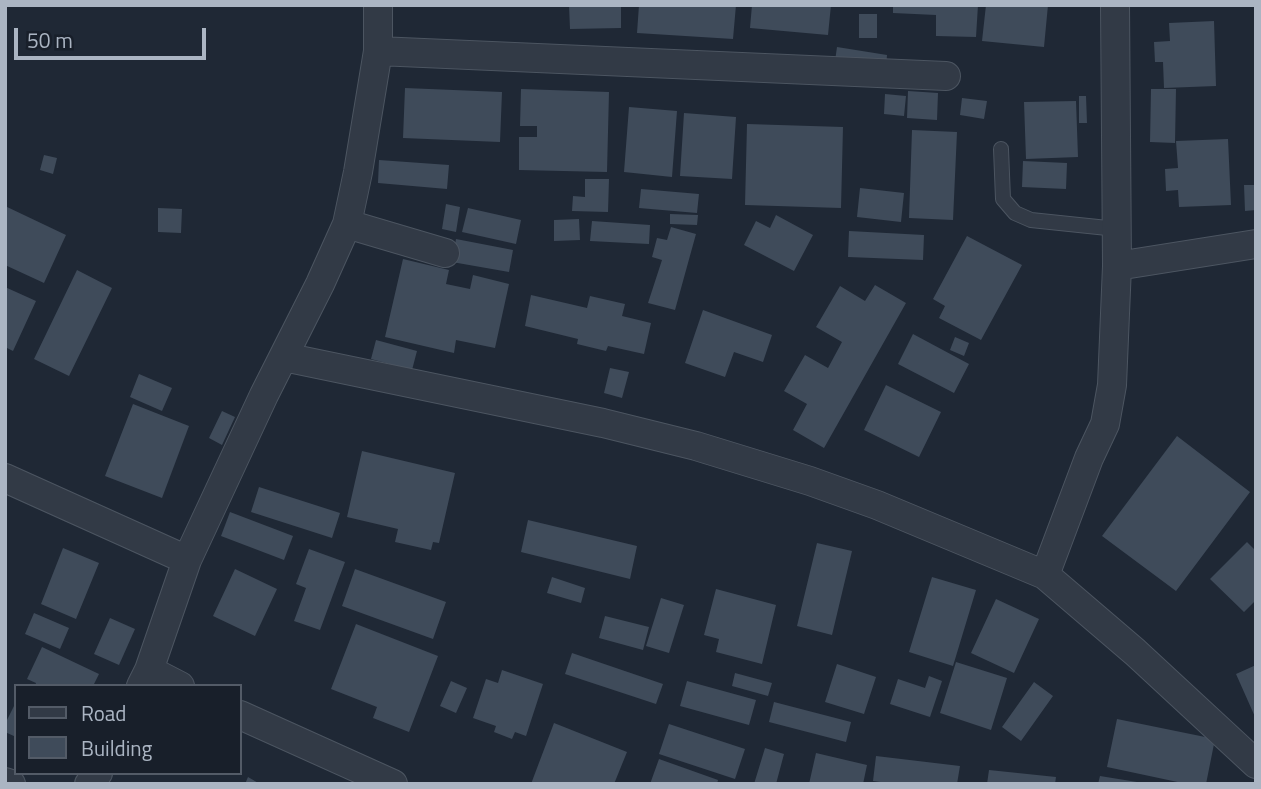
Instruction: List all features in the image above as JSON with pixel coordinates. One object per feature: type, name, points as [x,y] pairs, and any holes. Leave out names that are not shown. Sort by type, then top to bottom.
[{"type":"street","points":[[171,684],[145,678],[187,560],[347,223],[378,51],[378,5]]},
{"type":"street","points":[[1045,575],[1089,458],[1105,424],[1112,385],[1117,266],[1115,5]]},
{"type":"street","points":[[378,51],[946,76]]},
{"type":"street","points":[[347,223],[445,254]]},
{"type":"street","points":[[1117,266],[1256,244]]},
{"type":"street","points":[[284,356],[603,423],[696,446],[877,505],[1045,575],[1135,652],[1256,764]]},
{"type":"street","points":[[5,478],[187,560]]},
{"type":"street","points":[[242,716],[393,784]]},
{"type":"street","points":[[5,782],[11,784]]},
{"type":"lane","points":[[1001,149],[1003,199],[1015,213],[1031,220],[1117,229]]},
{"type":"building","points":[[569,5],[621,5],[621,28],[570,29]]},
{"type":"building","points":[[639,5],[736,5],[733,39],[637,33]]},
{"type":"building","points":[[752,5],[831,5],[828,35],[750,28]]},
{"type":"building","points":[[893,5],[978,5],[976,37],[936,36],[936,15],[893,13]]},
{"type":"building","points":[[986,5],[1048,5],[1044,47],[982,41]]},
{"type":"building","points":[[859,14],[877,14],[877,38],[859,38]]},
{"type":"building","points":[[1214,21],[1216,86],[1164,88],[1163,62],[1155,62],[1154,42],[1170,41],[1169,23]]},
{"type":"building","points":[[837,47],[887,55],[886,68],[835,61]]},
{"type":"building","points":[[405,88],[502,92],[500,142],[403,138]]},
{"type":"building","points":[[521,89],[609,92],[607,172],[519,170],[519,137],[537,137],[537,126],[520,126]]},
{"type":"building","points":[[1151,89],[1176,89],[1175,143],[1150,142]]},
{"type":"building","points":[[908,91],[938,93],[937,120],[907,118]]},
{"type":"building","points":[[885,94],[906,96],[904,116],[884,114]]},
{"type":"building","points":[[1079,96],[1086,96],[1087,123],[1079,123]]},
{"type":"building","points":[[962,98],[987,101],[984,119],[960,115]]},
{"type":"building","points":[[1076,101],[1078,157],[1026,159],[1024,102]]},
{"type":"building","points":[[629,107],[677,111],[672,177],[624,172]]},
{"type":"building","points":[[684,113],[736,117],[732,179],[680,176]]},
{"type":"building","points":[[747,124],[843,127],[841,208],[745,205]]},
{"type":"building","points":[[912,130],[957,132],[953,220],[909,218]]},
{"type":"building","points":[[1228,139],[1231,205],[1179,207],[1178,190],[1166,191],[1165,169],[1178,168],[1176,141]]},
{"type":"building","points":[[44,155],[57,158],[53,174],[40,170]]},
{"type":"building","points":[[379,160],[449,165],[447,189],[378,183]]},
{"type":"building","points":[[1023,161],[1067,163],[1066,189],[1022,187]]},
{"type":"building","points":[[585,179],[609,179],[608,212],[572,211],[573,196],[585,197]]},
{"type":"building","points":[[1244,185],[1256,185],[1256,210],[1245,211]]},
{"type":"building","points":[[860,188],[904,193],[901,222],[857,217]]},
{"type":"building","points":[[641,189],[699,194],[697,213],[639,208]]},
{"type":"building","points":[[446,204],[460,207],[456,232],[442,229]]},
{"type":"building","points":[[5,206],[66,235],[44,283],[5,265]]},
{"type":"building","points":[[158,208],[182,209],[181,233],[158,232]]},
{"type":"building","points":[[468,208],[521,220],[516,244],[462,232]]},
{"type":"building","points":[[670,214],[698,215],[697,225],[670,224]]},
{"type":"building","points":[[776,215],[813,235],[794,271],[744,245],[756,221],[770,228]]},
{"type":"building","points":[[579,219],[580,240],[554,241],[554,220]]},
{"type":"building","points":[[592,221],[650,225],[649,244],[590,241]]},
{"type":"building","points":[[671,227],[696,234],[675,310],[648,303],[662,260],[652,257],[657,238],[667,240]]},
{"type":"building","points":[[849,231],[924,235],[923,260],[848,257]]},
{"type":"building","points":[[967,236],[1022,265],[981,340],[939,318],[945,306],[933,299]]},
{"type":"building","points":[[456,239],[513,250],[509,272],[452,262]]},
{"type":"building","points":[[403,259],[449,270],[446,284],[470,289],[473,275],[509,284],[495,348],[456,340],[454,353],[385,337]]},
{"type":"building","points":[[77,270],[112,288],[69,376],[34,359]]},
{"type":"building","points":[[875,285],[906,303],[824,448],[793,430],[807,404],[784,391],[805,355],[828,368],[842,342],[816,327],[840,286],[865,301]]},
{"type":"building","points":[[5,287],[36,301],[13,351],[5,347]]},
{"type":"building","points":[[531,295],[587,308],[590,296],[625,304],[622,316],[651,323],[644,354],[608,346],[606,351],[577,344],[578,339],[525,326]]},
{"type":"building","points":[[703,310],[772,335],[763,362],[734,352],[725,377],[685,363]]},
{"type":"building","points":[[913,334],[969,364],[954,393],[898,364]]},
{"type":"building","points":[[955,337],[969,343],[964,356],[950,350]]},
{"type":"building","points":[[376,340],[417,351],[412,370],[371,359]]},
{"type":"building","points":[[610,368],[629,372],[622,398],[604,393]]},
{"type":"building","points":[[139,374],[172,388],[162,411],[130,397]]},
{"type":"building","points":[[886,385],[941,412],[919,457],[864,430]]},
{"type":"building","points":[[133,404],[189,426],[162,498],[105,476]]},
{"type":"building","points":[[222,411],[235,417],[222,445],[209,438]]},
{"type":"building","points":[[1177,436],[1250,492],[1176,591],[1102,536]]},
{"type":"building","points":[[362,451],[455,473],[439,543],[433,542],[431,550],[395,542],[398,529],[347,517]]},
{"type":"building","points":[[259,487],[340,513],[332,538],[251,512]]},
{"type":"building","points":[[230,512],[293,536],[284,560],[221,536]]},
{"type":"building","points":[[528,520],[637,546],[630,579],[521,552]]},
{"type":"building","points":[[1247,542],[1256,551],[1256,600],[1244,612],[1210,579]]},
{"type":"building","points":[[817,543],[852,551],[832,635],[797,626]]},
{"type":"building","points":[[63,548],[99,563],[76,619],[41,604]]},
{"type":"building","points":[[309,549],[345,562],[320,630],[294,621],[306,588],[296,584]]},
{"type":"building","points":[[235,569],[277,589],[255,636],[213,616]]},
{"type":"building","points":[[355,569],[446,602],[433,639],[342,606]]},
{"type":"building","points":[[552,577],[585,588],[581,603],[547,593]]},
{"type":"building","points":[[932,577],[976,590],[953,666],[909,652]]},
{"type":"building","points":[[716,589],[776,605],[762,664],[716,652],[719,639],[704,635]]},
{"type":"building","points":[[661,598],[684,605],[669,653],[646,646]]},
{"type":"building","points":[[996,599],[1039,619],[1014,673],[971,653]]},
{"type":"building","points":[[34,613],[69,628],[60,649],[25,634]]},
{"type":"building","points":[[605,616],[649,627],[643,650],[599,638]]},
{"type":"building","points":[[110,618],[135,629],[119,665],[94,654]]},
{"type":"building","points":[[356,624],[438,656],[409,732],[373,718],[377,707],[331,689]]},
{"type":"building","points":[[42,647],[99,674],[94,684],[36,684],[27,679]]},
{"type":"building","points":[[572,653],[663,684],[656,704],[565,674]]},
{"type":"building","points":[[956,662],[1007,678],[991,730],[940,713]]},
{"type":"building","points":[[837,664],[876,677],[864,714],[825,702]]},
{"type":"building","points":[[1256,665],[1256,719],[1236,674]]},
{"type":"building","points":[[502,670],[543,684],[526,736],[515,732],[512,739],[494,732],[496,726],[473,718],[486,679],[498,683]]},
{"type":"building","points":[[735,673],[772,683],[768,696],[732,686]]},
{"type":"building","points":[[929,676],[942,681],[930,717],[890,704],[898,679],[925,688]]},
{"type":"building","points":[[451,681],[467,688],[456,713],[440,706]]},
{"type":"building","points":[[687,681],[756,700],[749,725],[680,706]]},
{"type":"building","points":[[1034,682],[1053,696],[1021,741],[1002,727]]},
{"type":"building","points":[[774,702],[851,722],[846,742],[769,722]]},
{"type":"building","points":[[14,706],[14,736],[5,732],[5,724]]},
{"type":"building","points":[[1117,719],[1215,739],[1206,784],[1187,784],[1107,767]]},
{"type":"building","points":[[554,723],[627,752],[614,784],[531,784]]},
{"type":"building","points":[[669,724],[745,749],[735,779],[659,754]]},
{"type":"building","points":[[765,748],[784,754],[776,784],[754,784]]},
{"type":"building","points":[[816,753],[867,765],[863,784],[809,784]]},
{"type":"building","points":[[876,756],[960,766],[957,784],[895,784],[873,781]]},
{"type":"building","points":[[659,759],[718,780],[717,784],[650,784]]},
{"type":"building","points":[[989,770],[1056,777],[1055,784],[987,784]]},
{"type":"building","points":[[1100,776],[1137,782],[1137,784],[1098,784]]},
{"type":"building","points":[[248,777],[260,784],[245,784]]}]
